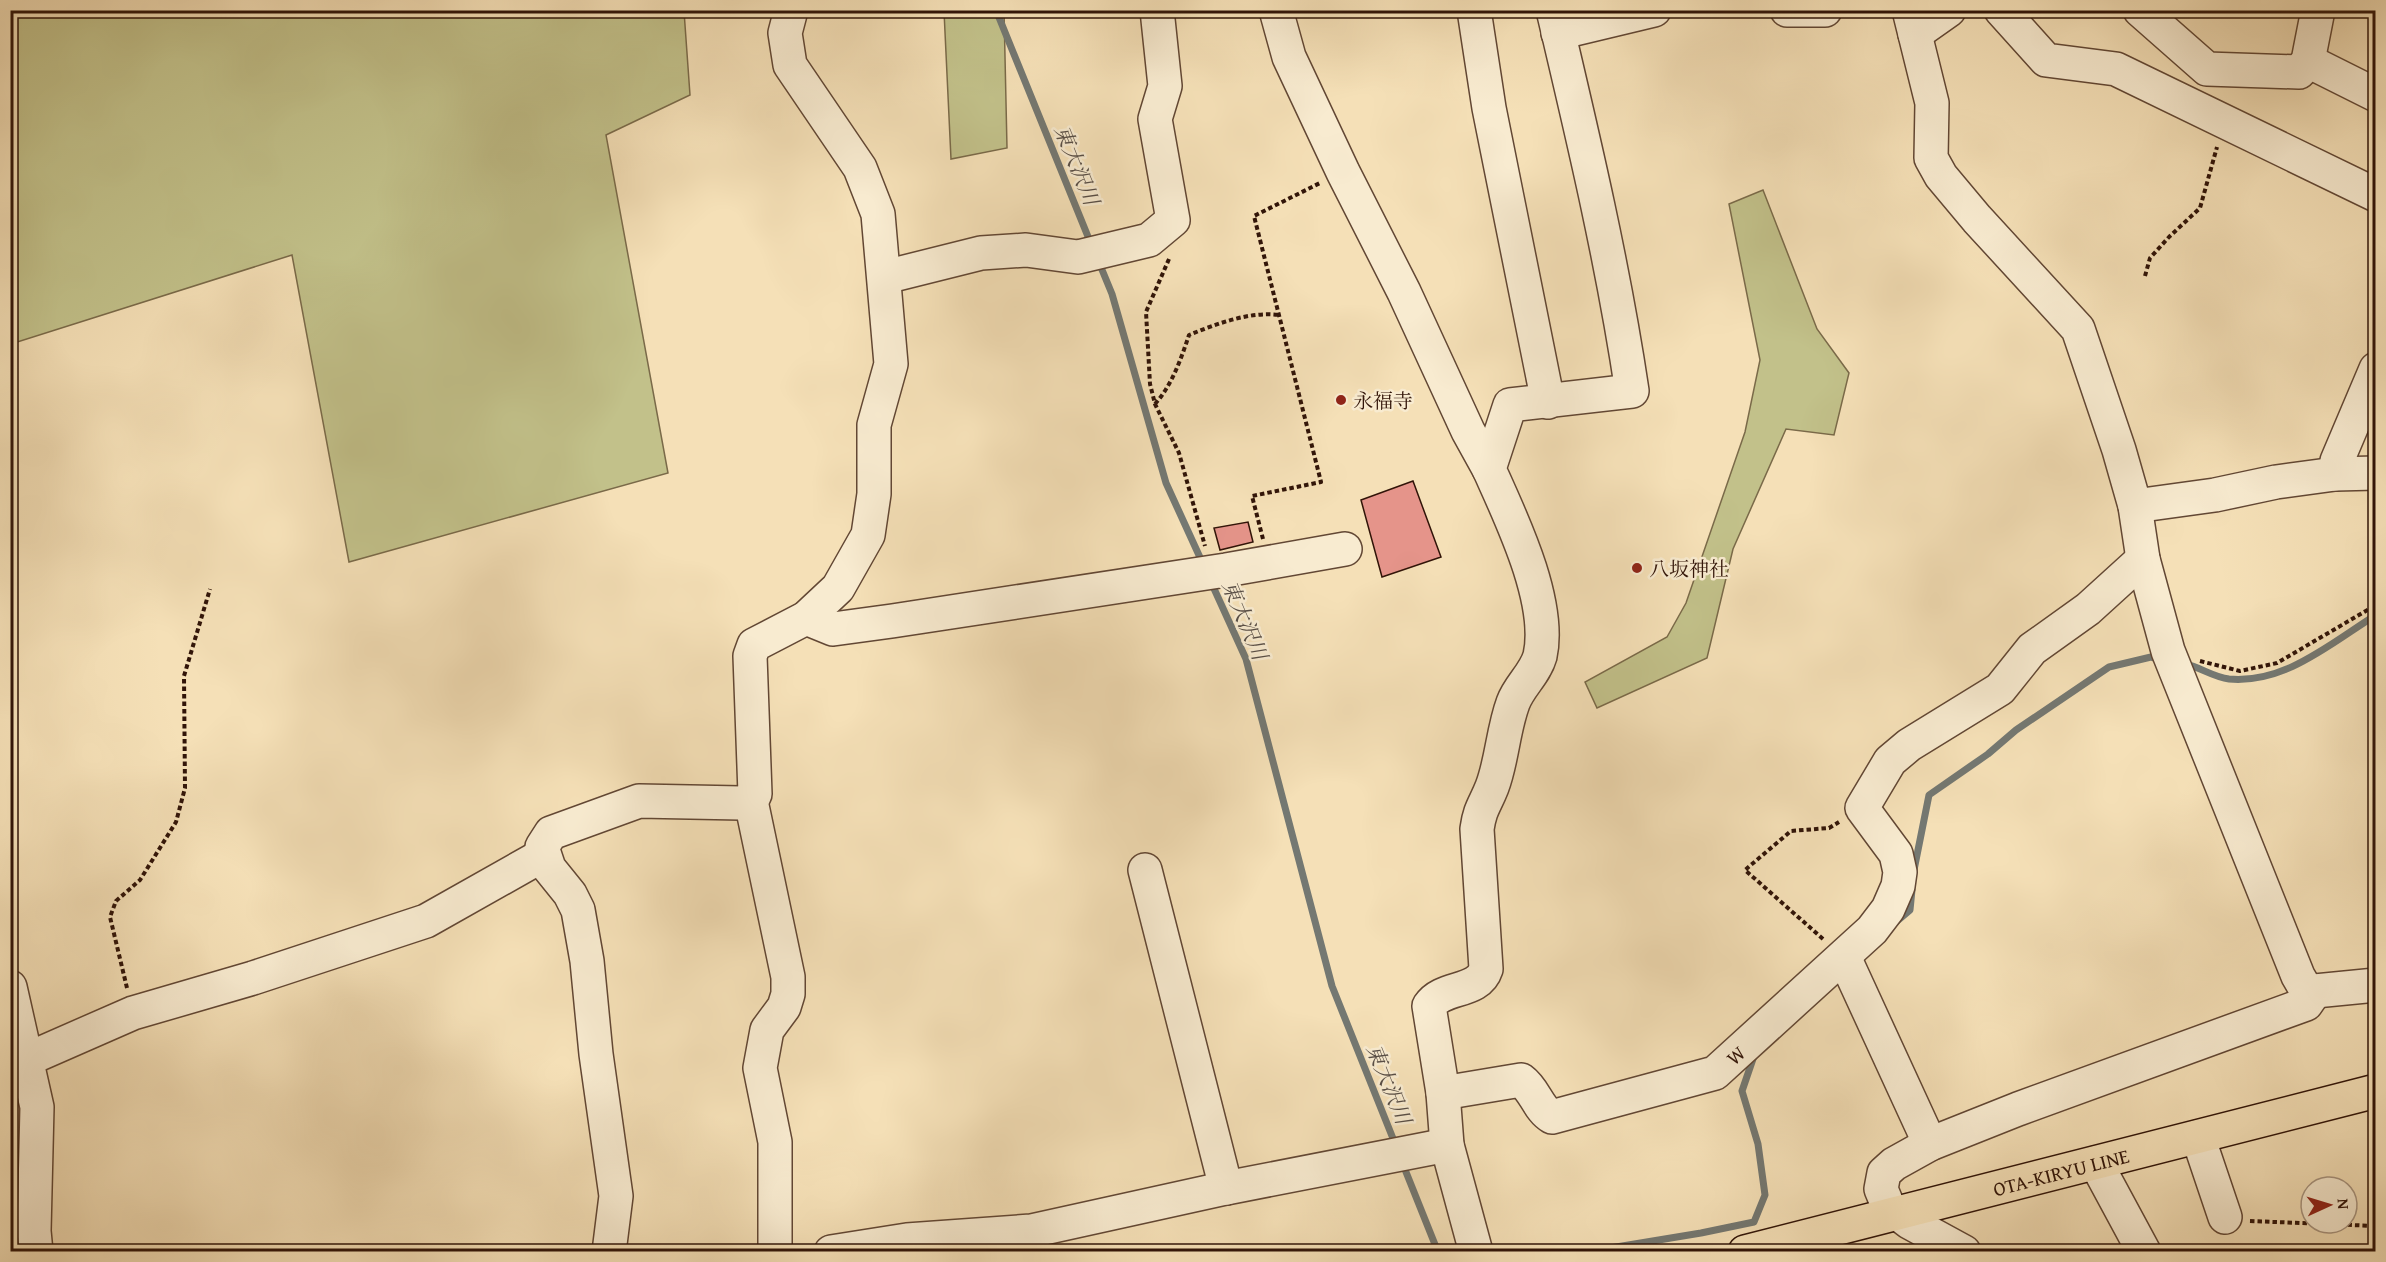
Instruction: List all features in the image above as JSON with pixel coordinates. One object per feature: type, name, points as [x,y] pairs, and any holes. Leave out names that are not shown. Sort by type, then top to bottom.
[{"type":"main road","name":"OTA-KIRYU LINE","points":[[1745,1251],[2376,1091]]},
{"type":"street","points":[[775,1251],[775,1142],[760,1068],[767,1030],[784,1007],[788,994],[788,977],[751,801],[755,794],[750,656],[754,645],[806,618],[838,588],[868,535],[874,494],[874,425],[891,364],[878,214],[860,168],[790,65],[785,33],[791,10]]},
{"type":"street","points":[[885,277],[981,253],[1026,250],[1078,257],[1149,240],[1173,220],[1155,120],[1165,86],[1157,10]]},
{"type":"street","points":[[1276,10],[1289,57],[1511,517],[1536,592],[1542,633],[1536,666],[1513,701],[1492,786],[1479,810],[1476,829],[1486,969],[1484,976],[1478,982],[1438,997],[1429,1006],[1443,1093],[1448,1145],[1476,1251]]},
{"type":"street","points":[[1474,10],[1490,108],[1548,402]]},
{"type":"street","points":[[1489,469],[1509,405],[1632,391],[1620,311],[1603,224],[1555,22],[1654,10]]},
{"type":"street","points":[[1787,10],[1825,10]]},
{"type":"street","points":[[1949,10],[1912,22],[1932,103],[1931,158],[1941,176],[1977,219],[2078,329],[2119,450],[2135,506],[2143,559],[2171,660],[2298,976],[2305,988],[2315,991],[2376,985]]},
{"type":"street","points":[[2001,10],[2046,60],[2116,69],[2376,195]]},
{"type":"street","points":[[2140,10],[2206,69],[2299,72],[2308,61],[2318,10]]},
{"type":"street","points":[[2192,107],[2197,61]]},
{"type":"street","points":[[2308,61],[2376,95]]},
{"type":"street","points":[[2335,474],[2337,461],[2376,369]]},
{"type":"street","points":[[2135,506],[2215,495],[2276,482],[2335,474],[2376,473]]},
{"type":"street","points":[[806,618],[833,628],[903,620],[1345,549]]},
{"type":"street","points":[[1862,808],[1890,761],[1909,745],[2000,689],[2032,649],[2088,609],[2143,559]]},
{"type":"street","points":[[609,1251],[616,1196],[578,910],[570,894],[549,868],[542,847],[551,833],[639,801],[741,803],[751,801]]},
{"type":"street","name":"W","points":[[1443,1093],[1521,1080],[1531,1087],[1546,1113],[1552,1117],[1715,1073],[1847,964],[1888,909],[1898,886],[1900,872],[1896,854],[1862,808]]},
{"type":"street","points":[[19,1061],[133,1013],[253,978],[426,921],[543,855]]},
{"type":"street","points":[[1145,870],[1226,1188]]},
{"type":"street","points":[[1847,964],[1930,1144]]},
{"type":"street","points":[[10,987],[19,1061],[37,1107],[34,1231],[36,1251]]},
{"type":"street","points":[[1964,1251],[1896,1214],[1883,1198],[1881,1182],[1884,1173],[1894,1164],[1930,1144],[2018,1109],[2306,1004],[2315,991]]},
{"type":"street","points":[[2198,1137],[2224,1217]]},
{"type":"street","points":[[831,1251],[907,1240],[1033,1241],[1226,1188],[1448,1145]]},
{"type":"street","points":[[2096,1163],[2144,1251]]},
{"type":"path","points":[[2145,276],[2150,258],[2200,208],[2226,124]]},
{"type":"path","points":[[1268,561],[1252,496],[1322,482],[1254,216],[1343,172]]},
{"type":"path","points":[[1173,220],[1176,232],[1173,251],[1146,312],[1150,384],[1155,404],[1179,453],[1213,572]]},
{"type":"path","points":[[1155,404],[1163,395],[1181,359],[1189,334],[1264,313],[1279,315]]},
{"type":"path","points":[[133,1013],[110,917],[116,901],[140,880],[176,822],[185,788],[184,676],[210,589]]},
{"type":"path","points":[[2171,660],[2240,671],[2277,663],[2376,605]]},
{"type":"path","points":[[1847,964],[1745,870],[1791,831],[1829,828],[1862,808]]},
{"type":"path","points":[[2224,1217],[2238,1220],[2376,1226]]},
{"type":"shaded area","points":[[11,10],[684,11],[690,95],[606,135],[668,473],[349,562],[292,255],[11,344]]},
{"type":"shaded area","points":[[944,11],[1004,11],[1007,148],[951,159]]},
{"type":"shaded area","points":[[1763,190],[1817,329],[1849,373],[1834,435],[1786,429],[1733,549],[1707,658],[1597,708],[1585,682],[1667,637],[1686,603],[1745,432],[1760,360],[1729,204]]},
{"type":"building","points":[[1413,481],[1441,557],[1382,577],[1361,500]]},
{"type":"building","points":[[1248,522],[1253,542],[1220,550],[1214,528]]},
{"type":"waterway","name":"東大沢川","points":[[996,10],[1091,244]]},
{"type":"waterway","name":"東大沢川","points":[[1098,260],[1112,294],[1166,483],[1203,564]]},
{"type":"waterway","name":"東大沢川","points":[[1211,582],[1246,659],[1332,986],[1396,1146]]},
{"type":"waterway","points":[[2185,664],[2229,679],[2250,679],[2269,675],[2307,659],[2376,615]]},
{"type":"waterway","points":[[1914,870],[1929,795],[1988,754],[2016,730],[2109,667],[2151,657],[2162,660]]},
{"type":"waterway","points":[[1897,921],[1910,910],[1912,890]]},
{"type":"waterway","points":[[1586,1252],[1754,1222],[1765,1195],[1758,1144],[1742,1091],[1755,1053]]},
{"type":"waterway","name":"東大沢川","points":[[1402,1162],[1438,1252]]},
{"type":"place","name":"永福寺","points":[[1341,400]]},
{"type":"place","name":"八坂神社","points":[[1637,568]]}]
